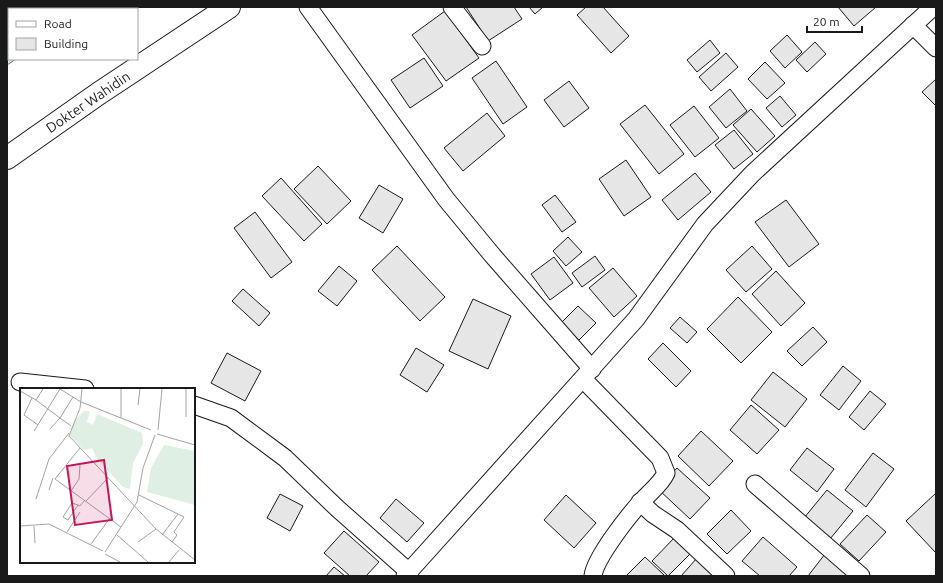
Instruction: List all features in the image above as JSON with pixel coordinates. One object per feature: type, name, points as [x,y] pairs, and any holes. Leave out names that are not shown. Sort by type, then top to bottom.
[{"type":"street","name":"Dokter Wahidin","points":[[7,158],[98,94],[229,7]]},
{"type":"street","points":[[308,7],[446,200],[588,374],[660,458],[665,467],[666,473],[664,478],[640,502],[604,550],[593,576]]},
{"type":"street","points":[[452,7],[482,46]]},
{"type":"street","points":[[195,405],[230,418],[279,454],[407,574],[636,319],[705,224],[725,202],[752,174],[933,7]]},
{"type":"street","points":[[913,25],[936,48]]},
{"type":"street","points":[[20,382],[76,388]]},
{"type":"street","points":[[755,484],[861,576]]},
{"type":"street","points":[[640,502],[653,514],[677,530],[726,576]]},
{"type":"green space","points":[[7,7],[89,7],[8,8],[8,60],[14,60],[7,65]]},
{"type":"building","points":[[466,7],[514,7],[522,19],[488,41]]},
{"type":"building","points":[[529,7],[543,7],[535,14]]},
{"type":"building","points":[[586,7],[603,7],[629,36],[611,53],[577,15]]},
{"type":"building","points":[[838,7],[876,7],[854,26]]},
{"type":"building","points":[[445,11],[479,58],[446,81],[412,35]]},
{"type":"building","points":[[787,35],[802,52],[785,68],[770,51]]},
{"type":"building","points":[[710,40],[720,53],[697,72],[687,60]]},
{"type":"building","points":[[815,42],[826,54],[807,72],[796,60]]},
{"type":"building","points":[[726,53],[738,67],[711,91],[699,77]]},
{"type":"building","points":[[424,58],[443,86],[410,108],[391,80]]},
{"type":"building","points":[[496,61],[527,107],[503,124],[472,78]]},
{"type":"building","points":[[765,62],[785,83],[767,99],[748,79]]},
{"type":"building","points":[[936,79],[936,106],[922,92]]},
{"type":"building","points":[[569,81],[589,108],[564,127],[544,100]]},
{"type":"building","points":[[730,89],[747,111],[726,128],[709,107]]},
{"type":"building","points":[[780,96],[796,115],[782,127],[766,108]]},
{"type":"building","points":[[645,105],[684,154],[659,174],[620,124]]},
{"type":"building","points":[[694,106],[719,138],[695,157],[670,125]]},
{"type":"building","points":[[751,109],[775,136],[757,152],[733,125]]},
{"type":"building","points":[[487,113],[505,136],[463,171],[444,148]]},
{"type":"building","points":[[734,130],[753,154],[734,169],[715,145]]},
{"type":"building","points":[[626,160],[651,197],[624,216],[599,179]]},
{"type":"building","points":[[318,166],[351,201],[327,224],[294,189]]},
{"type":"building","points":[[695,173],[711,192],[678,220],[662,200]]},
{"type":"building","points":[[281,178],[322,224],[304,241],[262,196]]},
{"type":"building","points":[[379,185],[403,199],[383,233],[359,218]]},
{"type":"building","points":[[555,195],[576,222],[562,232],[542,205]]},
{"type":"building","points":[[786,200],[819,244],[789,267],[755,222]]},
{"type":"building","points":[[255,212],[292,262],[271,278],[234,228]]},
{"type":"building","points":[[568,237],[582,252],[566,266],[553,251]]},
{"type":"building","points":[[397,246],[445,297],[420,321],[372,270]]},
{"type":"building","points":[[752,246],[772,269],[746,292],[726,270]]},
{"type":"building","points":[[595,256],[605,270],[582,287],[572,273]]},
{"type":"building","points":[[554,257],[573,283],[550,300],[531,274]]},
{"type":"building","points":[[339,266],[357,281],[337,306],[318,291]]},
{"type":"building","points":[[613,268],[637,296],[614,317],[589,288]]},
{"type":"building","points":[[776,271],[805,303],[781,326],[752,294]]},
{"type":"building","points":[[243,289],[270,313],[259,326],[232,301]]},
{"type":"building","points":[[738,297],[772,332],[741,363],[707,329]]},
{"type":"building","points":[[473,299],[511,316],[488,369],[449,351]]},
{"type":"building","points":[[578,306],[596,323],[579,340],[561,323]]},
{"type":"building","points":[[680,317],[697,332],[687,343],[670,328]]},
{"type":"building","points":[[813,327],[827,342],[802,366],[787,351]]},
{"type":"building","points":[[663,343],[691,371],[676,387],[648,359]]},
{"type":"building","points":[[416,348],[444,365],[427,392],[400,375]]},
{"type":"building","points":[[227,353],[261,371],[245,401],[211,383]]},
{"type":"building","points":[[843,366],[861,381],[839,410],[820,395]]},
{"type":"building","points":[[773,372],[807,399],[785,427],[751,400]]},
{"type":"building","points":[[870,391],[886,404],[864,430],[849,417]]},
{"type":"building","points":[[751,405],[779,430],[757,454],[730,430]]},
{"type":"building","points":[[701,431],[733,461],[709,486],[678,456]]},
{"type":"building","points":[[807,448],[834,469],[817,492],[790,470]]},
{"type":"building","points":[[873,453],[894,469],[866,507],[845,490]]},
{"type":"building","points":[[677,468],[710,498],[690,519],[658,489]]},
{"type":"building","points":[[827,490],[853,511],[830,539],[804,518]]},
{"type":"building","points":[[936,493],[936,553],[906,521]]},
{"type":"building","points":[[280,494],[303,506],[290,531],[267,518]]},
{"type":"building","points":[[566,495],[596,523],[574,548],[544,520]]},
{"type":"building","points":[[396,499],[424,523],[407,542],[380,518]]},
{"type":"building","points":[[731,510],[751,531],[727,554],[707,534]]},
{"type":"building","points":[[867,515],[886,532],[859,561],[840,544]]},
{"type":"building","points":[[344,531],[379,562],[366,576],[350,576],[324,553]]},
{"type":"building","points":[[675,537],[691,553],[668,576],[652,561]]},
{"type":"building","points":[[763,537],[797,567],[789,576],[760,576],[742,561]]},
{"type":"building","points":[[825,554],[852,576],[808,576]]},
{"type":"building","points":[[645,557],[664,575],[626,576]]},
{"type":"building","points":[[697,558],[718,576],[681,576]]},
{"type":"building","points":[[334,567],[345,576],[326,576]]}]
